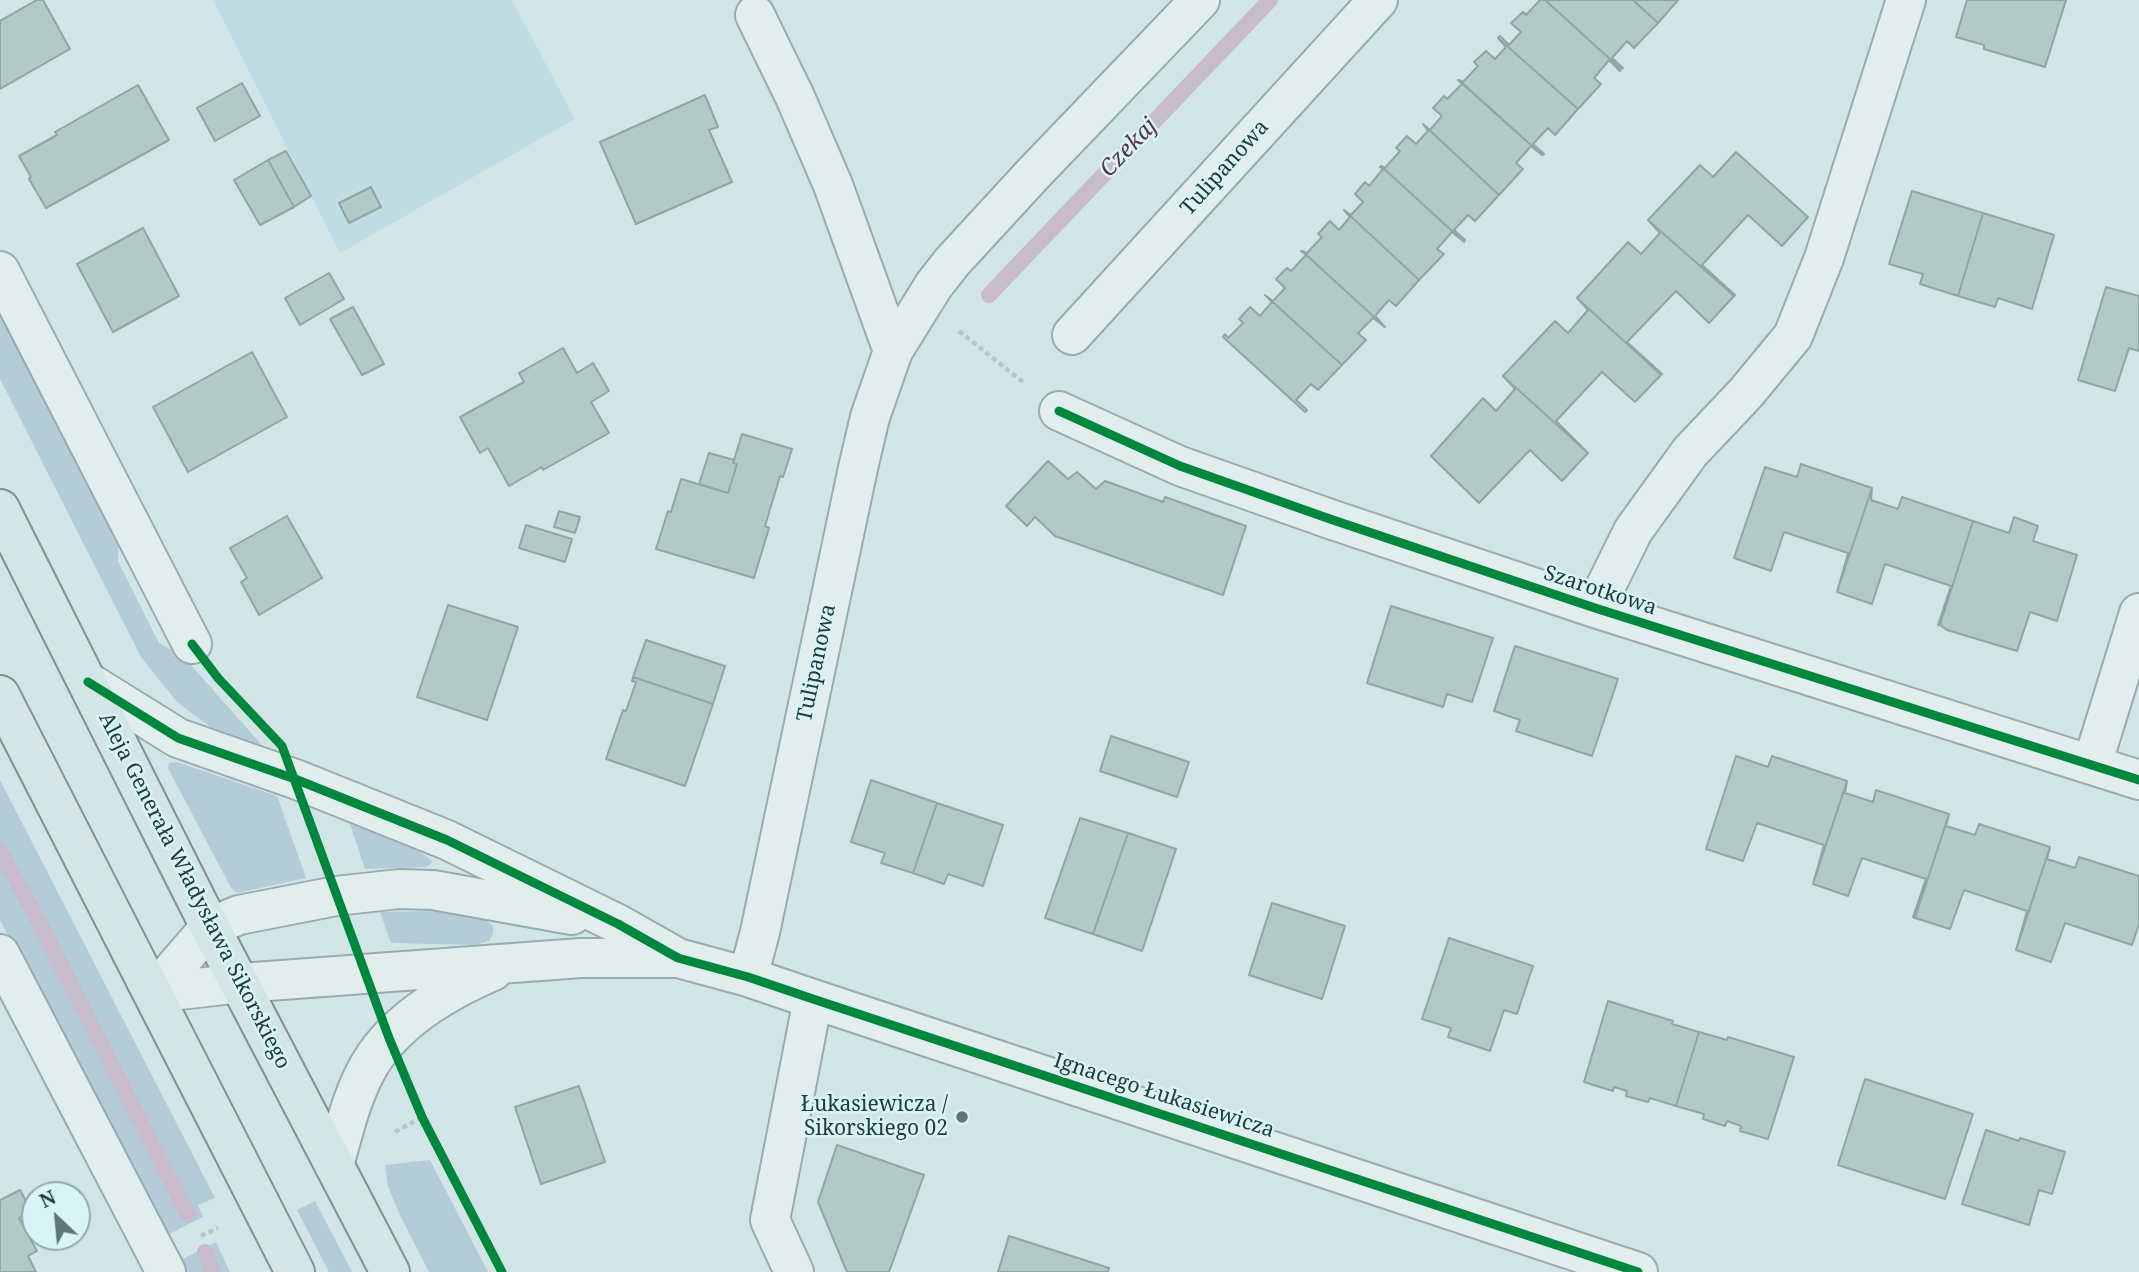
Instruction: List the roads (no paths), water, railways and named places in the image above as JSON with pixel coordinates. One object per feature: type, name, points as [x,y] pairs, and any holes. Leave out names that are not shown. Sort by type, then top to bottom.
[{"type":"main road","name":"Aleja Generała Władysława Sikorskiego","points":[[0,509],[210,927],[390,1272]]},
{"type":"main road","points":[[0,695],[295,1272]]},
{"type":"street","name":"Tulipanowa","points":[[748,977],[760,932],[870,416],[893,351],[923,301],[952,262],[1200,0]]},
{"type":"street","name":"Tulipanowa","points":[[1072,335],[1378,0]]},
{"type":"street","points":[[1595,608],[1633,531],[1690,452],[1745,394],[1793,336],[1824,258],[1906,0]]},
{"type":"street","points":[[755,15],[795,97],[833,185],[893,351]]},
{"type":"street","points":[[0,271],[192,644]]},
{"type":"street","name":"Szarotkowa","points":[[1059,411],[1180,466],[1595,608],[2139,780]]},
{"type":"street","points":[[2092,765],[2139,613]]},
{"type":"street","points":[[88,682],[178,738],[295,779],[447,840],[618,923],[678,958]]},
{"type":"street","points":[[153,993],[210,927],[239,915],[336,896],[399,889],[433,890],[618,923]]},
{"type":"street","points":[[0,954],[166,1272]]},
{"type":"street","points":[[153,993],[241,983],[580,958],[678,958]]},
{"type":"street","name":"Ignacego Łukasiewicza","points":[[678,958],[748,977],[1638,1272]]},
{"type":"street","points":[[334,1165],[351,1103],[366,1070],[389,1038],[411,1017],[439,999],[510,963]]},
{"type":"street","points":[[794,1272],[770,1220],[813,999]]},
{"type":"waterway","name":"Czekaj","points":[[989,295],[1270,0]]},
{"type":"waterway","points":[[0,851],[188,1215]]},
{"type":"waterway","points":[[205,1252],[213,1272]]},
{"type":"place","name":"Łukasiewicza / Sikorskiego 02","points":[[962,1117]]}]
